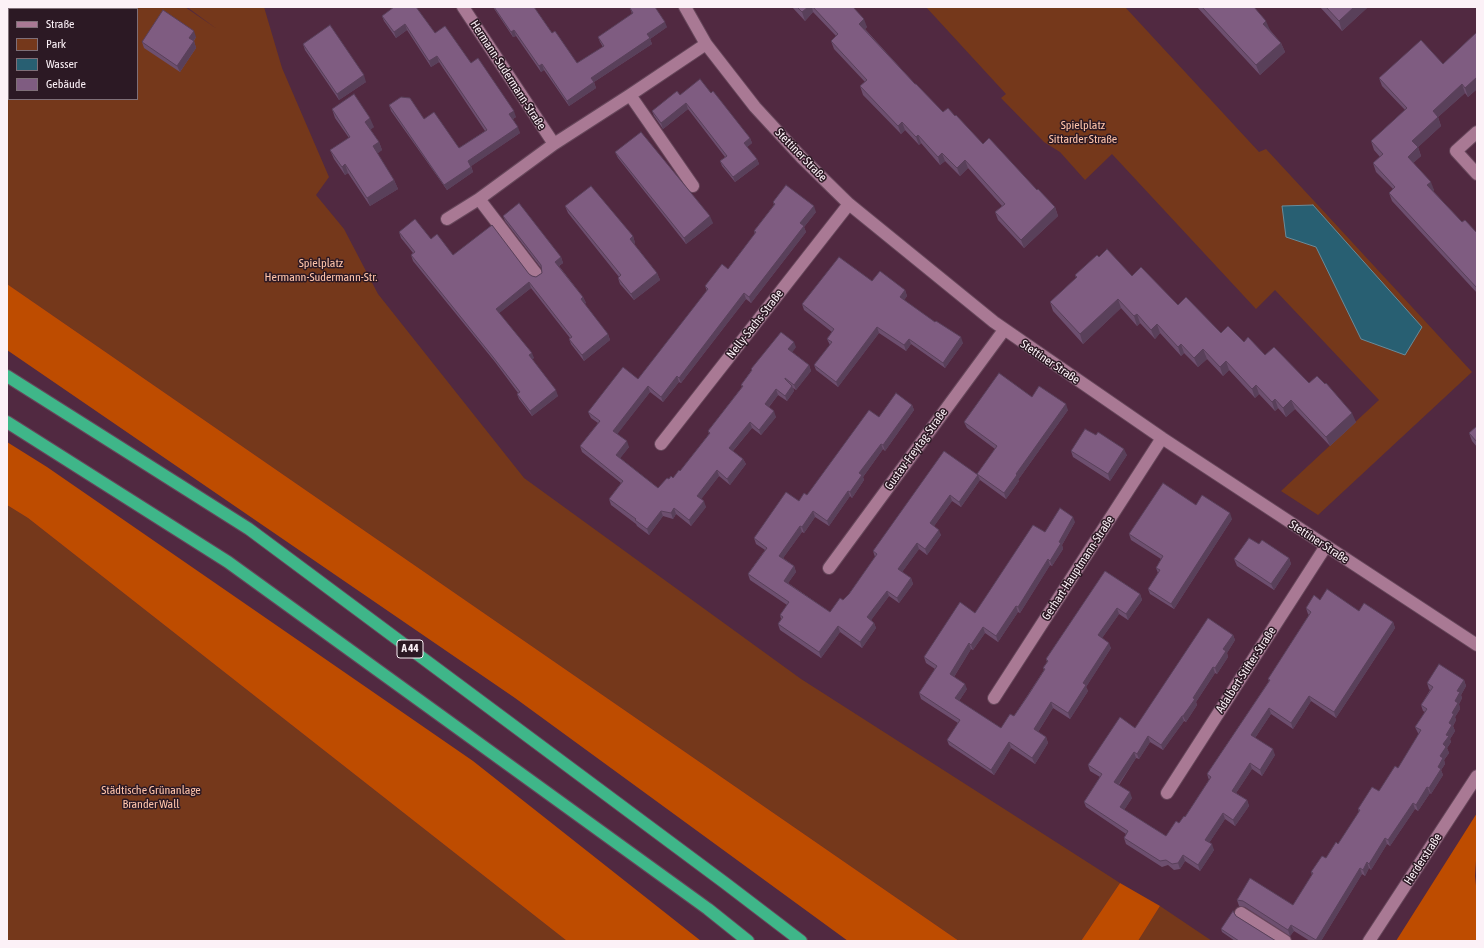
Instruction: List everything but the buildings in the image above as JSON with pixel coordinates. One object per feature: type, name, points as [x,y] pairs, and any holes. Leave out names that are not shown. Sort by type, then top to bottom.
[{"type":"highway","name":"A 44","points":[[7,376],[249,529],[801,941]]},
{"type":"highway","points":[[7,422],[228,562],[708,909],[748,941]]},
{"type":"street","name":"Hermann-Sudermann-Straße","points":[[463,7],[554,144]]},
{"type":"street","name":"Stettiner Straße","points":[[685,7],[706,44],[755,107],[802,158],[849,204],[1004,330],[1162,438],[1477,645]]},
{"type":"street","points":[[447,219],[479,199],[554,144],[630,96],[706,44]]},
{"type":"street","points":[[630,96],[693,186]]},
{"type":"street","points":[[1477,132],[1456,151],[1477,174]]},
{"type":"street","points":[[479,199],[537,275]]},
{"type":"street","name":"Nelly-Sachs-Straße","points":[[661,444],[849,204]]},
{"type":"street","name":"Gustav-Freytag-Straße","points":[[829,568],[1004,330]]},
{"type":"street","name":"Gerhart-Hauptmann-Straße","points":[[994,698],[1162,438]]},
{"type":"street","name":"Adalbert-Stifter-Straße","points":[[1167,793],[1326,546]]},
{"type":"street","name":"Herderstraße","points":[[1369,941],[1477,776]]},
{"type":"street","points":[[1241,913],[1285,941]]},
{"type":"green space","name":"Spielplatz Hermann-Sudermann-Str.","points":[[7,7],[185,7],[217,29],[187,7],[264,7],[282,68],[329,177],[316,195],[344,229],[378,294],[524,478],[801,679],[1120,883],[1081,941],[959,941],[7,284]]},
{"type":"green space","name":"Spielplatz Sittarder Straße","points":[[926,7],[1125,7],[1259,152],[1266,149],[1472,372],[1318,515],[1281,491],[1379,400],[1275,290],[1256,309],[1112,154],[1085,180],[1060,152],[1044,142],[1001,98],[1006,94]]},
{"type":"green space","name":"Städtische Grünanlage Brander Wall","points":[[7,505],[28,518],[567,941],[7,941]]},
{"type":"green space","points":[[1160,906],[1212,941],[1138,941]]},
{"type":"shaded area","points":[[7,284],[959,941],[848,941],[515,698],[7,350]]},
{"type":"shaded area","points":[[7,442],[47,467],[473,761],[701,941],[567,941],[28,518],[7,505]]},
{"type":"shaded area","points":[[1477,813],[1475,876],[1477,895],[1477,941],[1396,941]]},
{"type":"shaded area","points":[[1120,883],[1160,906],[1138,941],[1081,941]]},
{"type":"water","points":[[1313,205],[1422,327],[1405,355],[1361,339],[1316,247],[1286,237],[1282,206]]}]
